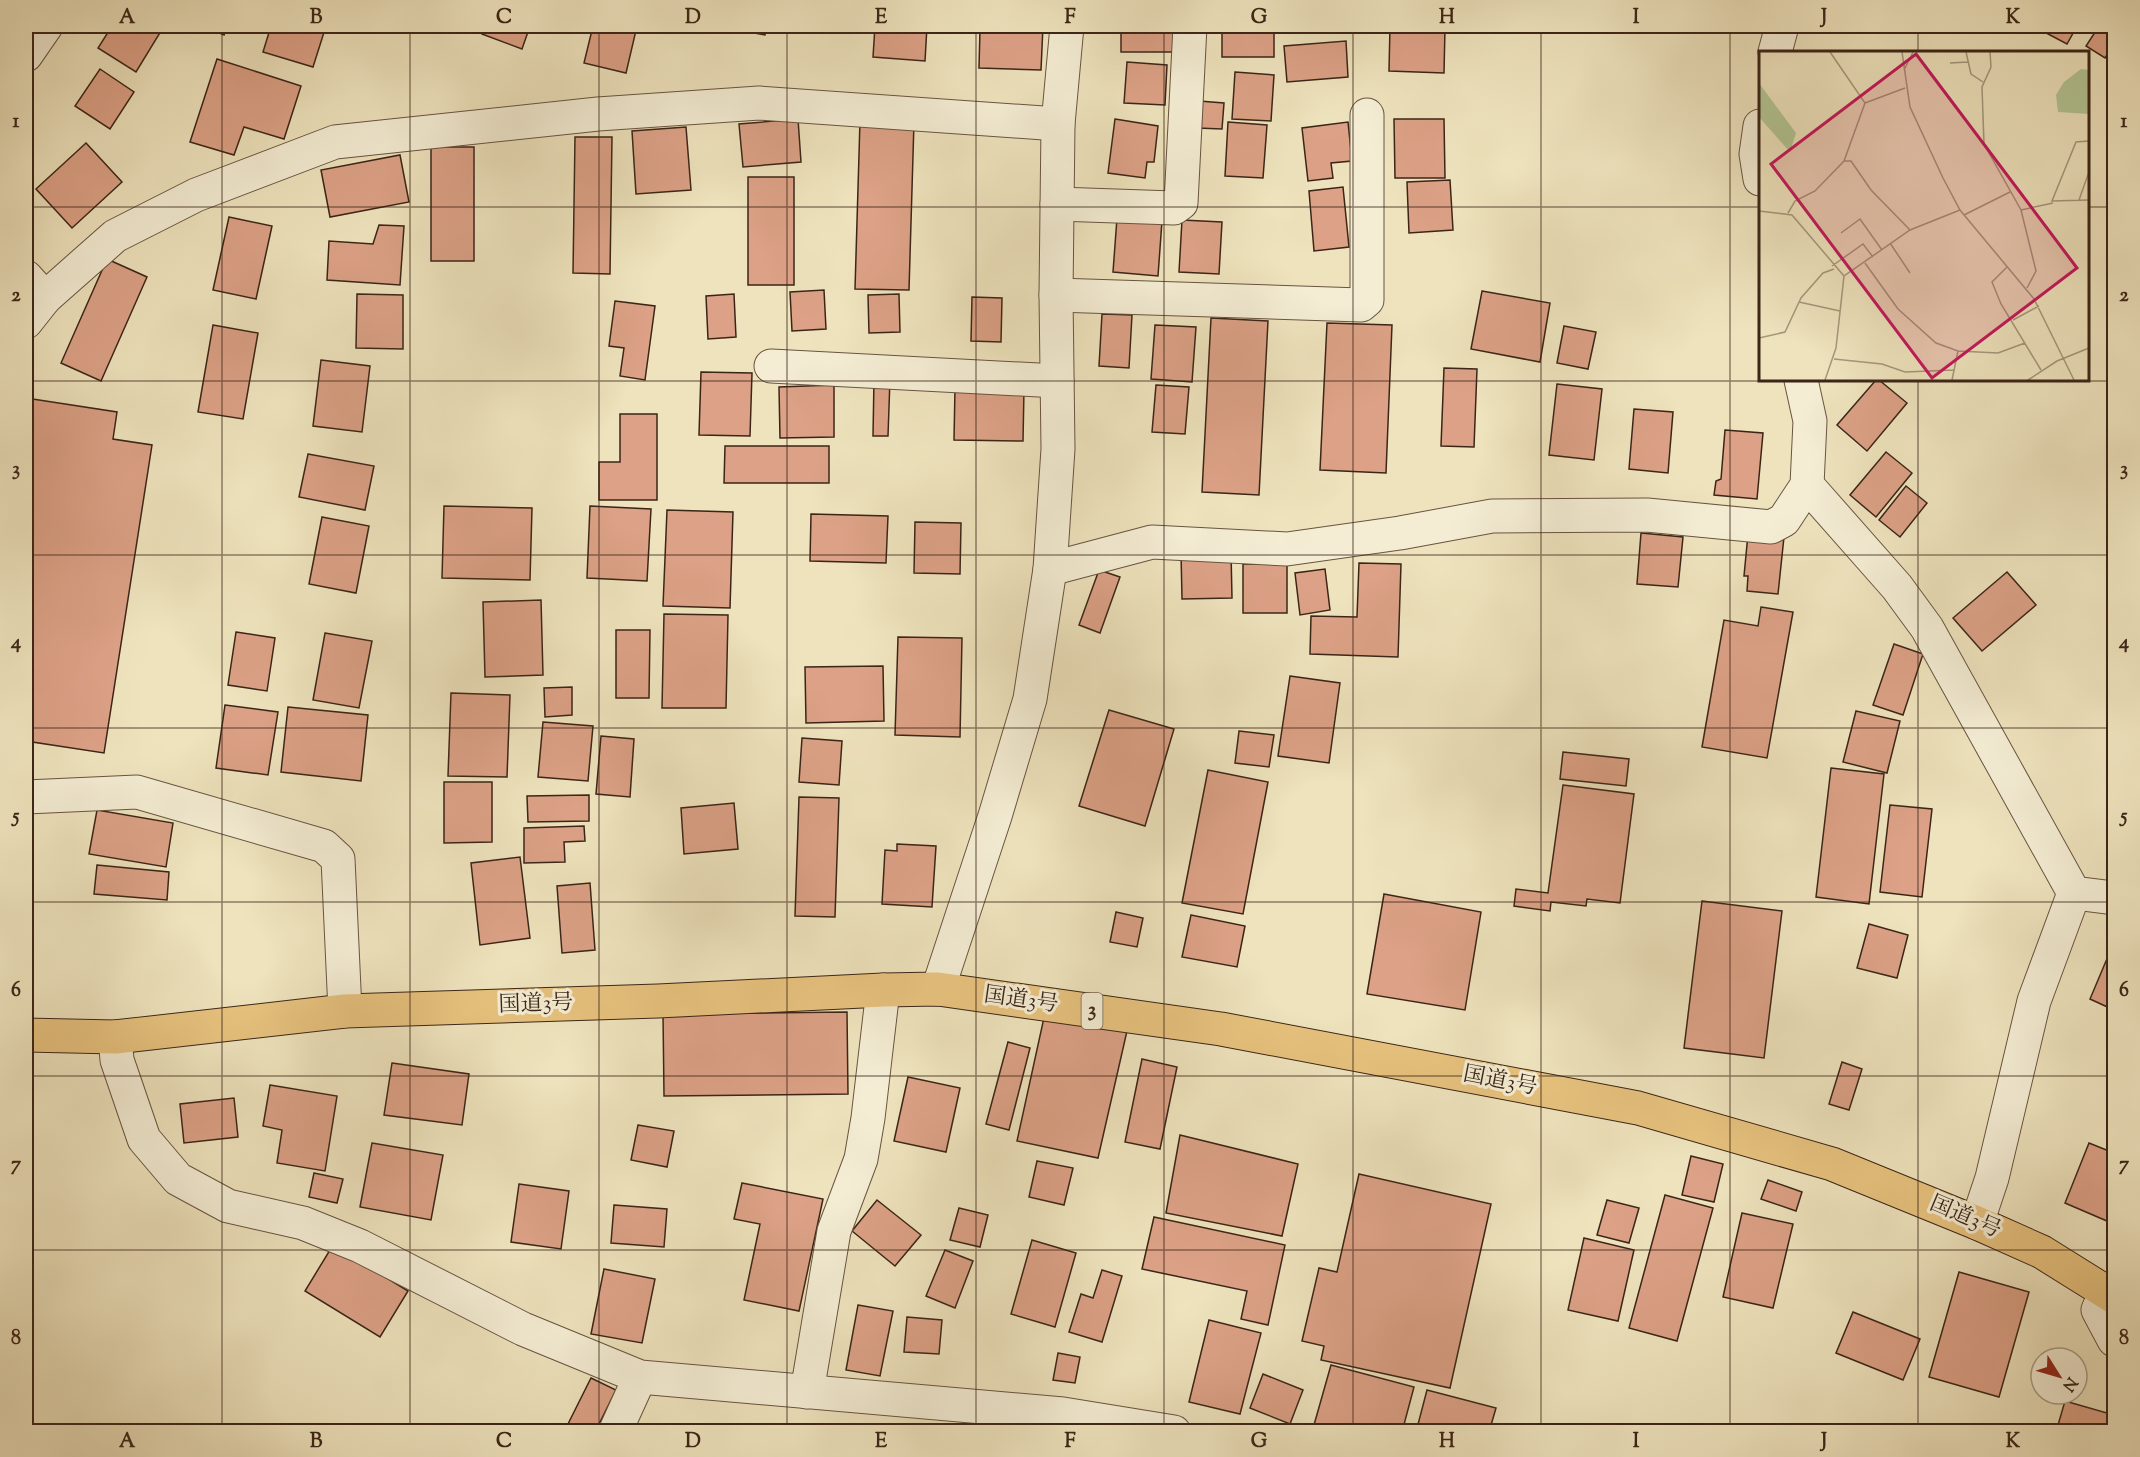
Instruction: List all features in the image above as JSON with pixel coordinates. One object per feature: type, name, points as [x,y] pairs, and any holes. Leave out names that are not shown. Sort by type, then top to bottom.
[{"type":"highway","name":"国道3号","points":[[26,1035],[115,1037],[345,1011],[938,989],[1221,1029],[1638,1108],[1832,1164],[2042,1252],[2110,1294]]},
{"type":"street","points":[[26,55],[46,26]]},
{"type":"street","points":[[938,989],[1030,699],[1050,569],[1059,449],[1056,295],[1058,124],[1067,26]]},
{"type":"street","points":[[1057,204],[1174,208],[1181,203],[1190,26]]},
{"type":"street","points":[[1775,51],[1782,26]]},
{"type":"street","points":[[32,299],[115,236],[196,195],[335,142],[598,114],[759,103],[1058,124]]},
{"type":"street","points":[[1056,295],[1361,305],[1367,300],[1366,115]]},
{"type":"street","points":[[1759,137],[1756,154],[1759,169]]},
{"type":"street","points":[[771,366],[1057,381]]},
{"type":"street","points":[[1050,569],[1152,542],[1287,549],[1400,533],[1492,516],[1647,515],[1771,527],[1784,520],[1807,484],[1810,421],[1801,381]]},
{"type":"street","points":[[1807,484],[1897,587],[1927,628],[2074,892],[2034,1001],[1992,1178],[1977,1223]]},
{"type":"street","points":[[26,797],[137,792],[324,846],[338,859],[345,1011]]},
{"type":"street","points":[[2074,892],[2115,898]]},
{"type":"street","points":[[807,1392],[834,1231],[861,1159],[883,990]]},
{"type":"street","points":[[115,1037],[117,1060],[144,1139],[178,1179],[228,1206],[303,1223],[360,1246],[523,1329],[640,1377],[1063,1414],[1174,1431]]},
{"type":"street","points":[[2110,1294],[2098,1310],[2115,1340]]},
{"type":"street","points":[[615,1431],[640,1377]]},
{"type":"building","points":[[112,26],[152,26],[161,31],[136,72],[98,48]]},
{"type":"building","points":[[204,26],[228,26],[224,35]]},
{"type":"building","points":[[271,26],[326,26],[313,67],[263,52]]},
{"type":"building","points":[[485,26],[530,26],[522,49],[482,34]]},
{"type":"building","points":[[593,26],[637,26],[626,73],[584,63]]},
{"type":"building","points":[[714,26],[767,26],[765,35]]},
{"type":"building","points":[[875,26],[927,26],[925,61],[873,57]]},
{"type":"building","points":[[1015,26],[1043,26],[1041,70],[979,68],[980,29],[1015,30]]},
{"type":"building","points":[[1121,26],[1174,26],[1174,52],[1121,52]]},
{"type":"building","points":[[1222,26],[1274,26],[1274,57],[1222,57]]},
{"type":"building","points":[[1390,26],[1445,28],[1444,73],[1389,71]]},
{"type":"building","points":[[2033,26],[2077,26],[2067,44]]},
{"type":"building","points":[[2099,26],[2114,26],[2114,42],[2105,58],[2086,46]]},
{"type":"building","points":[[1346,41],[1348,77],[1287,82],[1284,46]]},
{"type":"building","points":[[217,59],[301,86],[284,139],[244,127],[234,155],[190,142]]},
{"type":"building","points":[[1127,62],[1167,65],[1165,105],[1124,103]]},
{"type":"building","points":[[100,69],[134,92],[110,129],[75,106]]},
{"type":"building","points":[[1235,72],[1274,75],[1271,121],[1232,119]]},
{"type":"building","points":[[1199,101],[1224,103],[1222,129],[1197,128]]},
{"type":"building","points":[[798,119],[801,162],[743,167],[739,124]]},
{"type":"building","points":[[1115,119],[1158,126],[1154,162],[1147,162],[1145,178],[1108,173]]},
{"type":"building","points":[[1394,119],[1444,119],[1445,178],[1395,178]]},
{"type":"building","points":[[860,121],[914,122],[909,290],[855,289]]},
{"type":"building","points":[[1228,122],[1267,125],[1263,178],[1225,176]]},
{"type":"building","points":[[1348,122],[1352,161],[1331,163],[1333,178],[1308,181],[1302,128]]},
{"type":"building","points":[[686,127],[691,190],[636,194],[632,131]]},
{"type":"building","points":[[575,137],[612,137],[610,274],[573,273]]},
{"type":"building","points":[[86,143],[122,182],[72,228],[36,189]]},
{"type":"building","points":[[431,147],[474,147],[474,261],[431,261]]},
{"type":"building","points":[[400,155],[409,202],[330,217],[321,170]]},
{"type":"building","points":[[748,177],[794,177],[794,285],[748,285]]},
{"type":"building","points":[[1450,180],[1453,230],[1409,233],[1407,182]]},
{"type":"building","points":[[1343,187],[1349,247],[1314,251],[1309,191]]},
{"type":"building","points":[[229,217],[272,226],[256,299],[213,290]]},
{"type":"building","points":[[1117,218],[1162,221],[1158,276],[1113,272]]},
{"type":"building","points":[[1182,220],[1222,222],[1219,274],[1179,272]]},
{"type":"building","points":[[379,225],[404,226],[400,285],[327,280],[329,241],[373,244]]},
{"type":"building","points":[[107,259],[147,277],[101,381],[61,363]]},
{"type":"building","points":[[824,290],[826,329],[792,331],[790,292]]},
{"type":"building","points":[[1482,291],[1550,303],[1540,362],[1471,349]]},
{"type":"building","points":[[357,294],[403,295],[403,349],[356,348]]},
{"type":"building","points":[[734,294],[736,337],[708,339],[706,296]]},
{"type":"building","points":[[899,294],[900,332],[869,333],[868,295]]},
{"type":"building","points":[[972,297],[1002,298],[1001,342],[971,341]]},
{"type":"building","points":[[615,301],[655,306],[645,380],[620,376],[624,348],[609,346]]},
{"type":"building","points":[[1102,314],[1132,315],[1129,368],[1099,366]]},
{"type":"building","points":[[1211,318],[1268,321],[1259,495],[1202,492]]},
{"type":"building","points":[[1327,323],[1392,325],[1386,473],[1320,470]]},
{"type":"building","points":[[213,325],[258,333],[243,419],[198,412]]},
{"type":"building","points":[[1155,325],[1196,327],[1192,382],[1151,379]]},
{"type":"building","points":[[1564,326],[1596,332],[1588,369],[1557,363]]},
{"type":"building","points":[[321,360],[370,366],[362,432],[313,426]]},
{"type":"building","points":[[1444,368],[1477,369],[1474,447],[1441,446]]},
{"type":"building","points":[[701,372],[752,373],[750,436],[699,435]]},
{"type":"building","points":[[874,379],[890,379],[888,436],[873,436]]},
{"type":"building","points":[[1875,381],[1880,381],[1907,403],[1867,451],[1837,425]]},
{"type":"building","points":[[1557,384],[1602,389],[1594,460],[1549,455]]},
{"type":"building","points":[[834,385],[834,437],[780,438],[779,387]]},
{"type":"building","points":[[1156,385],[1189,387],[1185,434],[1152,432]]},
{"type":"building","points":[[955,388],[1024,389],[1023,441],[954,440]]},
{"type":"building","points":[[26,398],[117,412],[113,439],[152,445],[104,753],[26,741]]},
{"type":"building","points":[[1634,409],[1673,412],[1668,473],[1629,469]]},
{"type":"building","points":[[620,414],[657,414],[657,500],[599,500],[599,462],[620,462]]},
{"type":"building","points":[[1725,430],[1763,433],[1757,499],[1714,495],[1716,481],[1721,479]]},
{"type":"building","points":[[725,446],[829,446],[829,483],[724,483]]},
{"type":"building","points":[[1886,452],[1912,473],[1876,517],[1850,495]]},
{"type":"building","points":[[308,454],[374,466],[365,510],[299,497]]},
{"type":"building","points":[[1906,486],[1927,503],[1900,537],[1879,520]]},
{"type":"building","points":[[444,506],[532,508],[530,580],[442,578]]},
{"type":"building","points":[[590,506],[651,509],[647,581],[587,578]]},
{"type":"building","points":[[667,510],[733,512],[730,608],[663,606]]},
{"type":"building","points":[[811,514],[888,516],[886,563],[810,561]]},
{"type":"building","points":[[322,517],[369,526],[356,593],[309,584]]},
{"type":"building","points":[[915,522],[961,523],[960,574],[914,573]]},
{"type":"building","points":[[1641,533],[1683,537],[1678,587],[1637,584]]},
{"type":"building","points":[[1748,534],[1784,537],[1778,594],[1747,591],[1748,576],[1744,576]]},
{"type":"building","points":[[1231,552],[1232,598],[1182,599],[1181,553]]},
{"type":"building","points":[[1359,563],[1401,564],[1398,657],[1310,654],[1311,616],[1357,617]]},
{"type":"building","points":[[1243,564],[1287,564],[1287,613],[1243,613]]},
{"type":"building","points":[[1325,569],[1330,610],[1300,615],[1295,573]]},
{"type":"building","points":[[1099,570],[1120,577],[1100,633],[1079,625]]},
{"type":"building","points":[[2007,572],[2036,605],[1982,651],[1953,618]]},
{"type":"building","points":[[541,600],[543,675],[485,677],[483,602]]},
{"type":"building","points":[[1761,607],[1793,612],[1767,758],[1702,747],[1724,620],[1758,626]]},
{"type":"building","points":[[664,614],[728,615],[726,708],[662,708]]},
{"type":"building","points":[[616,630],[650,630],[649,698],[616,698]]},
{"type":"building","points":[[236,632],[275,638],[267,691],[228,685]]},
{"type":"building","points":[[325,633],[372,641],[359,708],[313,700]]},
{"type":"building","points":[[898,637],[962,638],[960,737],[895,735]]},
{"type":"building","points":[[1894,644],[1923,654],[1903,715],[1873,705]]},
{"type":"building","points":[[883,666],[884,721],[806,723],[805,667]]},
{"type":"building","points":[[1290,676],[1340,683],[1329,763],[1278,756]]},
{"type":"building","points":[[572,687],[572,715],[545,717],[544,688]]},
{"type":"building","points":[[451,693],[510,695],[507,777],[448,776]]},
{"type":"building","points":[[225,705],[278,712],[268,775],[216,768]]},
{"type":"building","points":[[288,707],[368,715],[361,781],[281,772]]},
{"type":"building","points":[[1109,710],[1174,729],[1145,826],[1079,806]]},
{"type":"building","points":[[1856,711],[1900,721],[1887,773],[1843,762]]},
{"type":"building","points":[[543,722],[593,726],[588,781],[538,777]]},
{"type":"building","points":[[1239,731],[1274,735],[1269,767],[1235,763]]},
{"type":"building","points":[[601,736],[634,739],[630,797],[596,794]]},
{"type":"building","points":[[802,738],[842,741],[839,785],[799,782]]},
{"type":"building","points":[[1563,752],[1629,759],[1626,786],[1560,779]]},
{"type":"building","points":[[1831,768],[1884,774],[1869,904],[1816,897]]},
{"type":"building","points":[[1208,770],[1268,782],[1243,914],[1182,903]]},
{"type":"building","points":[[444,782],[492,782],[492,842],[444,843]]},
{"type":"building","points":[[1563,785],[1634,794],[1620,903],[1587,899],[1586,906],[1551,902],[1550,911],[1514,906],[1516,889],[1548,893]]},
{"type":"building","points":[[589,795],[589,821],[528,822],[527,796]]},
{"type":"building","points":[[799,797],[839,798],[835,917],[795,916]]},
{"type":"building","points":[[734,803],[738,849],[684,854],[681,808]]},
{"type":"building","points":[[1890,805],[1932,809],[1922,897],[1880,892]]},
{"type":"building","points":[[97,810],[173,823],[166,867],[89,854]]},
{"type":"building","points":[[584,826],[585,841],[564,842],[565,862],[524,863],[524,828]]},
{"type":"building","points":[[897,844],[936,846],[932,907],[882,904],[885,850],[897,851]]},
{"type":"building","points":[[520,857],[530,938],[480,945],[471,863]]},
{"type":"building","points":[[97,865],[169,872],[167,900],[94,894]]},
{"type":"building","points":[[590,883],[595,950],[562,953],[557,886]]},
{"type":"building","points":[[1384,894],[1481,912],[1465,1010],[1367,994]]},
{"type":"building","points":[[1702,901],[1782,911],[1764,1058],[1684,1048]]},
{"type":"building","points":[[1116,912],[1143,918],[1137,947],[1110,942]]},
{"type":"building","points":[[1191,915],[1245,926],[1237,967],[1182,957]]},
{"type":"building","points":[[1869,924],[1908,935],[1897,978],[1857,968]]},
{"type":"building","points":[[2114,942],[2114,1010],[2090,999]]},
{"type":"building","points":[[847,1012],[848,1094],[664,1096],[663,1014]]},
{"type":"building","points":[[1045,1013],[1127,1031],[1098,1158],[1017,1141]]},
{"type":"building","points":[[1008,1042],[1030,1048],[1009,1130],[986,1124]]},
{"type":"building","points":[[1142,1059],[1177,1067],[1160,1149],[1125,1142]]},
{"type":"building","points":[[1842,1062],[1862,1069],[1849,1110],[1829,1104]]},
{"type":"building","points":[[392,1063],[469,1074],[462,1125],[384,1115]]},
{"type":"building","points":[[908,1077],[960,1088],[946,1152],[894,1141]]},
{"type":"building","points":[[270,1085],[337,1096],[325,1171],[277,1163],[282,1130],[263,1126]]},
{"type":"building","points":[[234,1098],[238,1137],[184,1143],[180,1104]]},
{"type":"building","points":[[638,1125],[674,1131],[667,1167],[631,1160]]},
{"type":"building","points":[[1180,1135],[1298,1164],[1282,1236],[1166,1213]]},
{"type":"building","points":[[372,1143],[443,1155],[431,1220],[360,1207]]},
{"type":"building","points":[[2089,1143],[2114,1153],[2114,1224],[2065,1203]]},
{"type":"building","points":[[1691,1156],[1723,1164],[1714,1202],[1682,1195]]},
{"type":"building","points":[[1037,1161],[1073,1168],[1064,1205],[1029,1197]]},
{"type":"building","points":[[314,1173],[343,1179],[337,1203],[309,1197]]},
{"type":"building","points":[[1359,1174],[1491,1204],[1450,1388],[1321,1360],[1324,1346],[1302,1341],[1319,1268],[1337,1272]]},
{"type":"building","points":[[1768,1180],[1802,1192],[1796,1211],[1761,1199]]},
{"type":"building","points":[[742,1183],[823,1199],[799,1311],[744,1300],[760,1224],[734,1219]]},
{"type":"building","points":[[519,1184],[569,1191],[561,1249],[511,1242]]},
{"type":"building","points":[[1665,1195],[1713,1208],[1677,1341],[1629,1328]]},
{"type":"building","points":[[877,1200],[921,1235],[895,1266],[852,1231]]},
{"type":"building","points":[[1607,1200],[1639,1208],[1629,1243],[1597,1235]]},
{"type":"building","points":[[614,1205],[667,1209],[664,1247],[611,1243]]},
{"type":"building","points":[[959,1208],[988,1215],[980,1247],[950,1240]]},
{"type":"building","points":[[1742,1213],[1793,1224],[1773,1308],[1723,1297]]},
{"type":"building","points":[[1154,1217],[1285,1245],[1268,1325],[1241,1319],[1247,1291],[1142,1269]]},
{"type":"building","points":[[1584,1238],[1634,1250],[1618,1321],[1568,1310]]},
{"type":"building","points":[[1032,1240],[1076,1253],[1055,1327],[1011,1314]]},
{"type":"building","points":[[333,1245],[408,1291],[380,1337],[305,1291]]},
{"type":"building","points":[[945,1250],[973,1261],[955,1308],[926,1296]]},
{"type":"building","points":[[604,1269],[655,1279],[642,1343],[591,1334]]},
{"type":"building","points":[[1102,1270],[1122,1276],[1102,1342],[1069,1332],[1081,1294],[1093,1298]]},
{"type":"building","points":[[1959,1272],[2029,1292],[1999,1397],[1929,1377]]},
{"type":"building","points":[[858,1305],[893,1311],[880,1376],[846,1370]]},
{"type":"building","points":[[1853,1312],[1920,1339],[1903,1380],[1836,1353]]},
{"type":"building","points":[[907,1317],[942,1320],[939,1354],[904,1352]]},
{"type":"building","points":[[1209,1320],[1261,1333],[1240,1414],[1189,1402]]},
{"type":"building","points":[[1058,1353],[1080,1357],[1075,1383],[1053,1380]]},
{"type":"building","points":[[1331,1365],[1414,1387],[1402,1432],[1312,1432]]},
{"type":"building","points":[[1263,1374],[1303,1390],[1290,1424],[1250,1408]]},
{"type":"building","points":[[591,1378],[616,1390],[595,1432],[564,1432]]},
{"type":"building","points":[[1427,1390],[1496,1408],[1489,1432],[1416,1432]]},
{"type":"building","points":[[2064,1406],[2082,1406],[2114,1415],[2112,1432],[2056,1432]]}]
